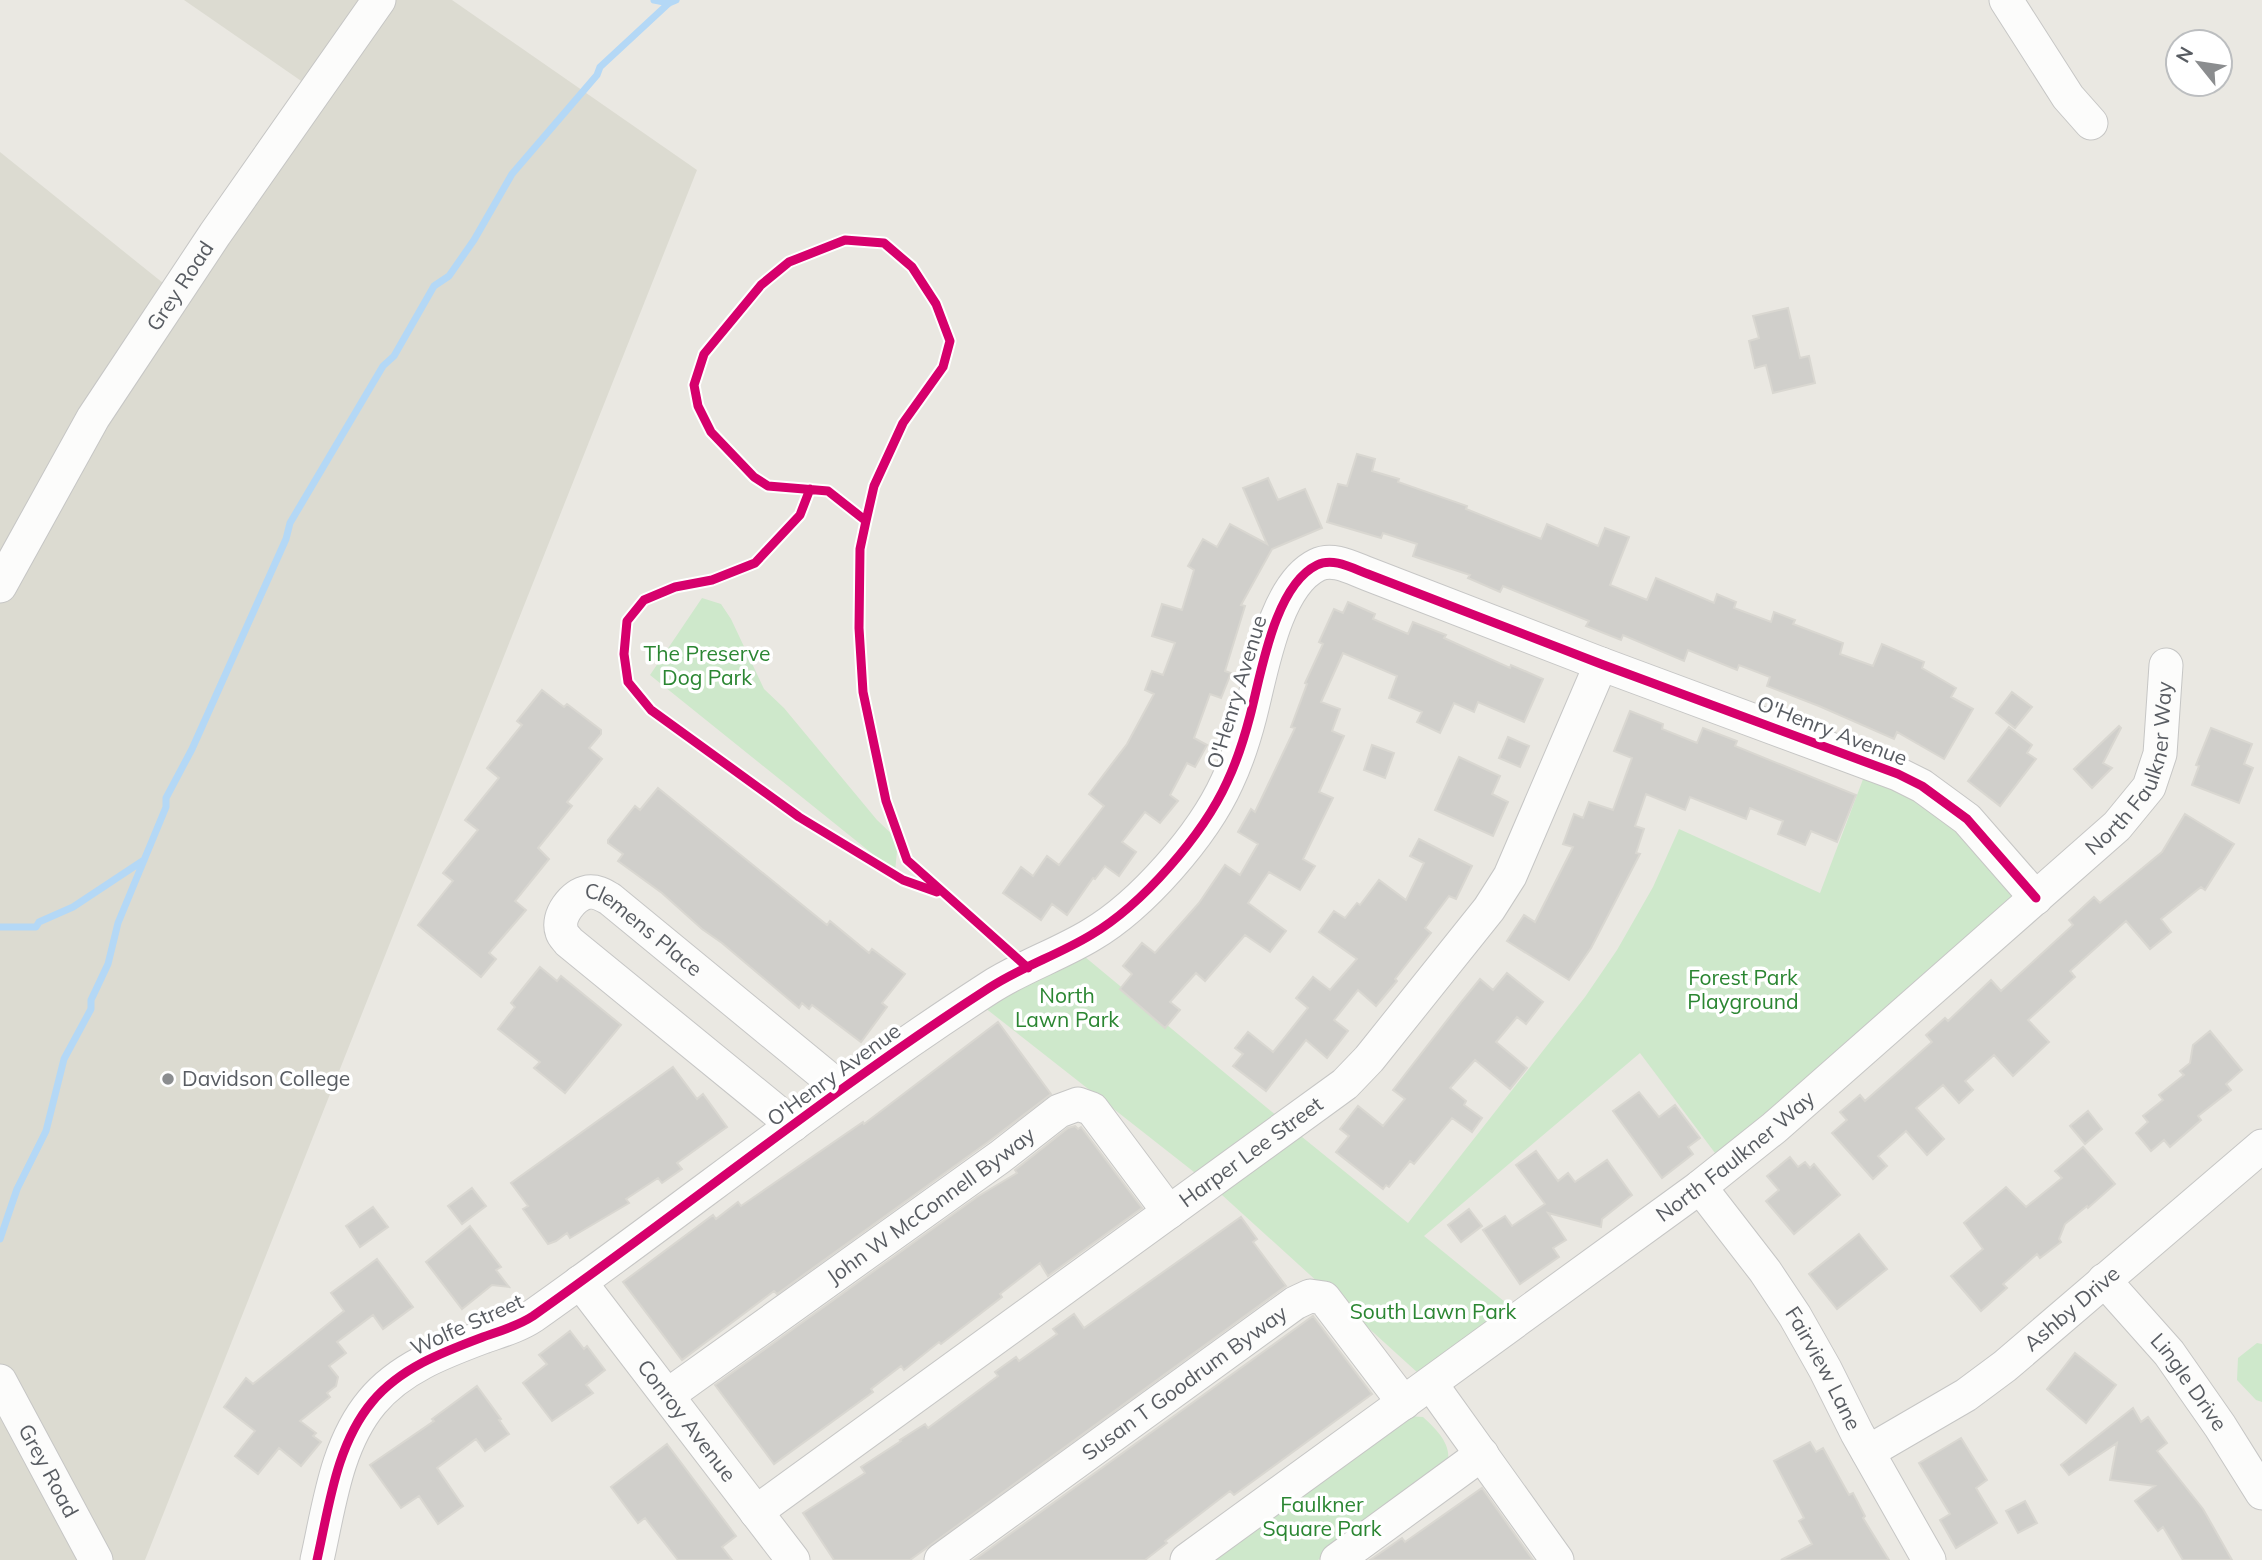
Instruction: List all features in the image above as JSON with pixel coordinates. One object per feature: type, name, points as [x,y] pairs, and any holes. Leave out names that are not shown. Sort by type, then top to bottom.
[{"type":"street","name":"Grey Road","points":[[0,586],[93,418],[215,234],[379,0]]},
{"type":"street","points":[[2006,0],[2068,97],[2091,123]]},
{"type":"street","name":"O'Henry Avenue","points":[[580,1282],[840,1088],[994,985],[1093,934],[1118,917],[1162,875],[1186,846],[1226,785],[1242,745],[1264,656],[1286,599],[1302,576],[1319,564],[1337,562],[1368,573],[1601,664],[1885,769],[1922,786],[1967,820],[2036,898]]},
{"type":"street","name":"Harper Lee Street","points":[[757,1512],[1345,1084],[1369,1059],[1489,909],[1510,876],[1601,664]]},
{"type":"street","name":"North Faulkner Way","points":[[1187,1560],[1700,1187],[1774,1128],[2118,827],[2149,787],[2160,754],[2166,665]]},
{"type":"street","name":"Clemens Place","points":[[793,1125],[569,942],[562,932],[561,921],[566,908],[574,899],[586,892],[598,892],[610,899],[840,1088]]},
{"type":"street","name":"John W McConnell Byway","points":[[668,1395],[1000,1157],[1059,1111],[1078,1104],[1092,1109],[1169,1212]]},
{"type":"street","name":"Ashby Drive","points":[[1868,1451],[1966,1395],[2005,1366],[2262,1146]]},
{"type":"street","name":"Fairview Lane","points":[[1700,1187],[1765,1271],[1795,1316],[1929,1560]]},
{"type":"street","name":"Lingle Drive","points":[[2104,1280],[2169,1353],[2262,1493]]},
{"type":"street","name":"Conroy Avenue","points":[[580,1282],[793,1560]]},
{"type":"street","name":"Wolfe Street","points":[[317,1560],[348,1440],[356,1424],[385,1388],[408,1370],[457,1347],[528,1320],[580,1282]]},
{"type":"street","name":"Susan T Goodrum Byway","points":[[941,1560],[1295,1303],[1310,1296],[1324,1298],[1404,1403]]},
{"type":"street","name":"Grey Road","points":[[0,1381],[96,1560]]},
{"type":"street","points":[[1431,1384],[1557,1560]]},
{"type":"street","points":[[1337,1560],[1482,1454]]},
{"type":"shaded area","points":[[184,0],[367,0],[307,85]]},
{"type":"shaded area","name":"Davidson College","points":[[388,0],[452,0],[697,170],[145,1560],[0,1560],[0,598],[88,438]]},
{"type":"shaded area","points":[[0,152],[168,287],[0,553]]},
{"type":"green space","name":"The Preserve Dog Park","points":[[702,598],[721,604],[731,619],[764,689],[784,708],[877,820],[898,840],[895,872],[650,675]]},
{"type":"green space","name":"Forest Park Playground","points":[[1868,766],[1896,776],[2032,898],[1724,1165],[1640,1053],[1424,1236],[1521,1315],[1429,1383],[1211,1185],[1291,1128],[1408,1223],[1585,997],[1617,950],[1653,887],[1679,829],[1820,893]]},
{"type":"green space","name":"North Lawn Park","points":[[1073,947],[1289,1126],[1208,1183],[975,1000]]},
{"type":"green space","points":[[2257,1343],[2262,1344],[2262,1402],[2256,1400],[2237,1380],[2238,1358]]},
{"type":"green space","name":"Faulkner Square Park","points":[[1407,1416],[1423,1417],[1439,1434],[1447,1447],[1448,1461],[1445,1468],[1318,1560],[1208,1560]]},
{"type":"building","points":[[1788,308],[1800,358],[1809,356],[1815,383],[1773,393],[1766,365],[1755,368],[1749,341],[1759,338],[1753,316]]},
{"type":"building","points":[[1357,454],[1375,459],[1372,471],[1467,506],[1466,509],[1541,539],[1547,524],[1598,546],[1605,528],[1629,537],[1610,585],[1647,600],[1656,578],[1714,603],[1717,594],[1736,602],[1734,608],[1771,622],[1774,612],[1795,620],[1793,624],[1843,643],[1840,654],[1873,666],[1882,644],[1924,662],[1922,668],[1956,688],[1951,697],[1973,709],[1944,759],[1897,732],[1894,739],[1767,686],[1770,677],[1739,665],[1737,670],[1688,650],[1684,661],[1623,635],[1621,640],[1586,626],[1589,621],[1503,586],[1500,592],[1468,578],[1470,575],[1413,556],[1417,544],[1383,533],[1381,538],[1327,522],[1338,484],[1347,486]]},
{"type":"building","points":[[1268,478],[1278,500],[1305,489],[1322,528],[1272,549],[1241,605],[1245,606],[1225,671],[1231,673],[1221,698],[1210,694],[1194,738],[1207,745],[1195,767],[1187,763],[1170,795],[1178,801],[1160,823],[1145,812],[1122,842],[1136,852],[1119,876],[1105,866],[1095,879],[1093,878],[1067,915],[1052,904],[1041,920],[1003,893],[1021,867],[1033,876],[1047,856],[1059,865],[1104,806],[1089,794],[1127,744],[1154,694],[1145,690],[1152,671],[1163,675],[1175,643],[1152,636],[1162,604],[1182,610],[1194,570],[1188,566],[1203,539],[1217,547],[1230,524],[1267,544],[1243,488]]},
{"type":"building","points":[[1348,602],[1375,614],[1373,619],[1408,634],[1413,622],[1446,635],[1444,638],[1510,668],[1511,665],[1543,679],[1524,722],[1478,702],[1474,712],[1454,703],[1440,733],[1417,722],[1422,712],[1389,698],[1397,676],[1343,653],[1321,702],[1340,709],[1332,731],[1344,736],[1319,792],[1333,798],[1303,859],[1315,866],[1300,890],[1269,872],[1248,903],[1286,931],[1270,952],[1245,935],[1205,981],[1196,973],[1170,1002],[1180,1010],[1165,1028],[1120,989],[1132,974],[1123,966],[1142,943],[1155,953],[1199,903],[1225,865],[1240,875],[1258,844],[1238,832],[1251,809],[1255,812],[1295,728],[1291,727],[1307,684],[1305,683],[1323,644],[1319,642],[1334,609],[1343,613]]},
{"type":"building","points":[[542,690],[564,707],[567,704],[601,730],[601,734],[589,748],[602,759],[567,802],[572,806],[538,848],[549,859],[515,901],[526,910],[489,953],[496,959],[481,977],[418,925],[453,881],[443,873],[478,830],[465,820],[499,778],[487,768],[522,725],[517,721]]},
{"type":"building","points":[[2012,692],[2032,707],[2015,728],[1996,713]]},
{"type":"building","points":[[1630,711],[1663,724],[1662,729],[1697,743],[1703,728],[1737,741],[1735,746],[1856,795],[1837,842],[1811,831],[1805,845],[1778,834],[1783,821],[1750,808],[1746,819],[1690,797],[1685,810],[1646,794],[1635,826],[1644,829],[1636,853],[1640,854],[1591,948],[1569,980],[1507,941],[1524,915],[1535,922],[1573,847],[1563,844],[1574,814],[1583,818],[1589,802],[1613,810],[1632,758],[1614,751]]},
{"type":"building","points":[[2119,726],[2121,728],[2103,763],[2112,768],[2092,788],[2074,769]]},
{"type":"building","points":[[2009,727],[2032,745],[2027,753],[2036,759],[2000,806],[1968,781]]},
{"type":"building","points":[[2211,728],[2252,744],[2244,764],[2253,768],[2239,803],[2192,785],[2199,766],[2196,765]]},
{"type":"building","points":[[1508,737],[1529,746],[1520,767],[1499,758]]},
{"type":"building","points":[[1372,745],[1394,753],[1385,778],[1364,770]]},
{"type":"building","points":[[1459,757],[1500,776],[1492,794],[1508,802],[1493,836],[1435,810]]},
{"type":"building","points":[[658,788],[827,925],[830,921],[869,953],[872,949],[905,974],[882,1003],[887,1007],[861,1042],[812,1005],[809,1009],[802,1003],[799,1008],[662,893],[618,861],[623,854],[608,843],[608,840],[635,806],[640,810]]},
{"type":"building","points":[[2185,814],[2234,844],[2205,890],[2201,887],[2161,919],[2171,932],[2150,949],[2126,921],[2070,971],[2075,977],[2028,1020],[2049,1042],[2013,1076],[1994,1055],[1965,1081],[1973,1090],[1959,1103],[1943,1085],[1916,1108],[1944,1139],[1927,1155],[1906,1131],[1878,1156],[1887,1166],[1873,1179],[1832,1133],[1847,1120],[1840,1112],[1860,1095],[1865,1101],[1932,1042],[1926,1035],[1945,1018],[1948,1021],[1991,980],[2001,991],[2073,925],[2069,920],[2094,897],[2100,903],[2162,852]]},
{"type":"building","points":[[1419,839],[1472,866],[1456,899],[1449,896],[1425,928],[1431,933],[1376,1006],[1358,990],[1334,1020],[1348,1031],[1327,1058],[1306,1040],[1266,1091],[1233,1066],[1243,1054],[1235,1048],[1248,1032],[1273,1052],[1308,1008],[1296,998],[1313,977],[1330,990],[1357,959],[1319,932],[1334,911],[1345,918],[1357,903],[1360,905],[1379,880],[1406,900],[1424,863],[1410,856]]},
{"type":"building","points":[[540,967],[557,981],[561,976],[621,1025],[565,1093],[534,1068],[540,1062],[498,1029],[515,1007],[511,1003]]},
{"type":"building","points":[[1507,973],[1543,1002],[1526,1024],[1517,1017],[1496,1042],[1527,1068],[1510,1089],[1475,1060],[1450,1088],[1466,1101],[1464,1105],[1482,1118],[1472,1132],[1452,1118],[1414,1164],[1410,1161],[1389,1187],[1386,1185],[1383,1189],[1336,1152],[1349,1136],[1340,1129],[1358,1106],[1383,1126],[1405,1099],[1393,1090],[1462,1001],[1480,979],[1493,990]]},
{"type":"building","points":[[998,1022],[1051,1094],[777,1294],[774,1291],[682,1360],[623,1282],[713,1215],[716,1219],[738,1202],[741,1206],[863,1122],[864,1124]]},
{"type":"building","points":[[2210,1031],[2242,1070],[2226,1084],[2231,1090],[2198,1116],[2201,1120],[2170,1147],[2164,1140],[2151,1151],[2136,1133],[2148,1122],[2143,1116],[2163,1100],[2159,1095],[2184,1075],[2180,1071],[2190,1063],[2193,1045]]},
{"type":"building","points":[[673,1067],[697,1099],[703,1094],[727,1127],[677,1163],[682,1169],[662,1183],[658,1178],[626,1199],[629,1203],[570,1238],[567,1233],[548,1244],[523,1209],[528,1206],[511,1183]]},
{"type":"building","points":[[1639,1092],[1659,1117],[1675,1105],[1700,1138],[1688,1147],[1693,1154],[1662,1178],[1613,1111]]},
{"type":"building","points":[[2088,1111],[2102,1129],[2085,1144],[2070,1126]]},
{"type":"building","points":[[1075,1126],[1078,1129],[1081,1127],[1142,1208],[1048,1276],[1040,1263],[1000,1294],[1002,1297],[941,1344],[939,1342],[904,1370],[901,1366],[871,1389],[873,1392],[774,1464],[715,1385],[977,1197],[1017,1173],[1015,1170],[1068,1128]]},
{"type":"building","points":[[2083,1147],[2115,1184],[2065,1224],[2059,1239],[2061,1242],[2040,1258],[2037,1254],[2003,1284],[2007,1288],[1981,1311],[1951,1276],[1983,1249],[1964,1223],[2006,1187],[2026,1207],[2062,1178],[2055,1171]]},
{"type":"building","points":[[1536,1151],[1558,1181],[1568,1173],[1575,1182],[1607,1160],[1632,1195],[1602,1219],[1601,1227],[1548,1213],[1566,1240],[1553,1248],[1559,1257],[1520,1284],[1483,1230],[1505,1216],[1512,1226],[1545,1204],[1516,1165]]},
{"type":"building","points":[[1790,1157],[1798,1167],[1805,1162],[1810,1168],[1814,1164],[1840,1195],[1794,1234],[1766,1201],[1779,1190],[1767,1176]]},
{"type":"building","points":[[472,1188],[486,1206],[462,1224],[448,1206]]},
{"type":"building","points":[[373,1207],[388,1227],[360,1247],[346,1226]]},
{"type":"building","points":[[1469,1209],[1482,1226],[1461,1242],[1448,1225]]},
{"type":"building","points":[[1241,1217],[1257,1239],[1253,1242],[1286,1286],[910,1560],[834,1560],[803,1513],[865,1473],[861,1467],[900,1440],[925,1424],[928,1428],[998,1376],[995,1372],[1016,1357],[1019,1361],[1057,1334],[1053,1329],[1074,1314],[1084,1328]]},
{"type":"building","points":[[470,1226],[501,1267],[496,1270],[509,1287],[492,1285],[462,1309],[426,1262]]},
{"type":"building","points":[[1859,1234],[1887,1269],[1837,1309],[1809,1274]]},
{"type":"building","points":[[377,1259],[413,1307],[383,1329],[373,1315],[337,1342],[346,1353],[329,1366],[338,1377],[336,1386],[327,1393],[330,1397],[300,1421],[316,1433],[313,1436],[321,1442],[301,1466],[279,1448],[258,1474],[235,1456],[255,1431],[224,1407],[246,1378],[253,1384],[344,1311],[331,1293]]},
{"type":"building","points":[[1313,1316],[1372,1394],[1234,1495],[1230,1491],[1165,1541],[1167,1543],[1145,1560],[974,1560]]},
{"type":"building","points":[[570,1331],[584,1349],[587,1346],[605,1370],[586,1385],[593,1393],[552,1421],[523,1383],[547,1364],[539,1355]]},
{"type":"building","points":[[2075,1353],[2116,1385],[2086,1423],[2047,1389]]},
{"type":"building","points":[[477,1386],[509,1434],[485,1451],[476,1439],[437,1468],[463,1506],[438,1524],[419,1496],[401,1508],[370,1465],[434,1421],[432,1419]]},
{"type":"building","points":[[2133,1408],[2141,1422],[2148,1417],[2167,1443],[2157,1451],[2203,1509],[2232,1560],[2183,1560],[2163,1527],[2158,1531],[2135,1501],[2155,1486],[2110,1480],[2117,1443],[2069,1475],[2061,1465]]},
{"type":"building","points":[[1961,1438],[1987,1480],[1976,1488],[1997,1523],[1956,1548],[1940,1520],[1950,1514],[1919,1463]]},
{"type":"building","points":[[1810,1442],[1816,1452],[1823,1448],[1849,1495],[1853,1493],[1865,1516],[1863,1518],[1889,1560],[1781,1560],[1812,1544],[1799,1521],[1804,1518],[1774,1461]]},
{"type":"building","points":[[667,1444],[736,1536],[722,1547],[732,1560],[678,1560],[645,1518],[638,1523],[611,1487]]},
{"type":"building","points":[[1482,1488],[1533,1560],[1370,1560],[1402,1538],[1405,1542]]},
{"type":"building","points":[[2025,1501],[2037,1523],[2018,1533],[2006,1511]]},
{"type":"waterway","points":[[654,0],[669,3]]},
{"type":"waterway","points":[[0,1239],[17,1189],[46,1131],[64,1059],[91,1009],[91,1000],[108,964],[118,923],[166,807],[166,798],[192,749],[286,539],[290,523],[383,366],[394,356],[434,286],[449,276],[474,240],[512,174],[597,75],[600,67],[669,3],[676,0]]},
{"type":"waterway","points":[[0,927],[36,927],[39,922],[73,907],[144,860]]},
{"type":"cycle path","points":[[866,521],[828,491],[768,486],[754,477],[711,432],[698,406],[694,385],[704,354],[761,285],[789,262],[845,240],[884,243],[912,267],[936,304],[950,341],[943,367],[903,423],[874,486],[860,549],[859,628],[863,692],[886,801],[907,860],[1028,968]]},
{"type":"cycle path","points":[[810,489],[800,515],[755,563],[712,580],[675,587],[644,600],[627,621],[624,654],[628,682],[651,710],[799,817],[903,880],[937,892]]},
{"type":"cycle path","points":[[317,1560],[342,1457],[360,1419],[383,1390],[423,1362],[533,1316],[930,1027],[1001,981],[1091,935],[1111,922],[1150,887],[1187,846],[1216,803],[1240,750],[1280,611],[1302,576],[1317,565],[1329,562],[1349,566],[1601,664],[1898,774],[1922,786],[1967,819],[2036,898]]},
{"type":"place","name":"Davidson College","points":[[168,1079]]},
{"type":"park label","name":"South Lawn Park","points":[[1433,1312]]}]
